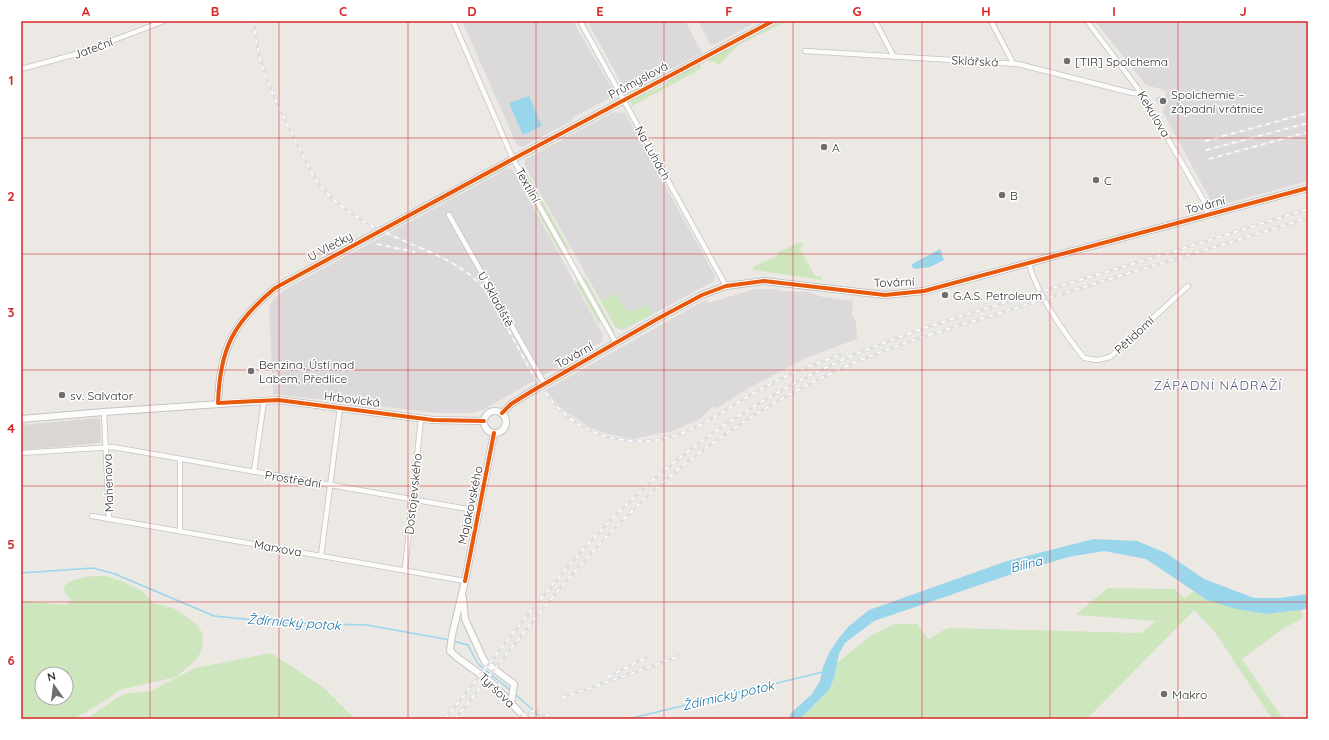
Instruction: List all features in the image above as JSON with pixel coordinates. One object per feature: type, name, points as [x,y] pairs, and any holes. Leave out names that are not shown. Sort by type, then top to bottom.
[{"type":"main road","name":"Hrbovická","points":[[21,420],[218,403],[264,401],[293,402],[453,422],[484,421]]},
{"type":"main road","points":[[496,410],[502,413],[506,417],[506,426],[500,432],[494,433],[488,430],[484,421],[490,412],[496,410]]},
{"type":"main road","name":"Majakovského","points":[[466,664],[450,651],[450,645],[465,581],[494,433]]},
{"type":"main road","name":"Majakovského","points":[[465,581],[463,611],[485,662],[512,681],[514,688],[511,703]]},
{"type":"main road","name":"Tyršova","points":[[466,664],[491,682],[526,719]]},
{"type":"street","name":"Jateční","points":[[21,69],[80,53],[164,21]]},
{"type":"street","name":"Textilní","points":[[453,21],[513,158],[616,343]]},
{"type":"street","name":"Na Luhách","points":[[580,21],[726,286]]},
{"type":"street","name":"Průmyslová","points":[[513,158],[773,21]]},
{"type":"street","points":[[875,21],[894,56]]},
{"type":"street","points":[[991,21],[1013,63]]},
{"type":"street","name":"Kekulova","points":[[1087,21],[1142,94],[1205,203],[1208,215]]},
{"type":"street","name":"Sklářská","points":[[805,51],[1013,63],[1132,93],[1142,94]]},
{"type":"street","name":"U Vlečky","points":[[218,403],[219,376],[232,338],[251,308],[275,288],[513,158]]},
{"type":"street","name":"Tovární","points":[[502,413],[511,404],[544,383],[684,304],[726,286],[764,281],[880,294],[901,294],[924,291],[1308,188]]},
{"type":"street","name":"U Skladiště","points":[[449,215],[544,383]]},
{"type":"street","name":"Pětidomí","points":[[1029,263],[1031,272],[1044,298],[1084,358],[1097,360],[1110,357],[1188,286]]},
{"type":"street","points":[[254,472],[264,401]]},
{"type":"street","points":[[322,556],[340,408]]},
{"type":"street","name":"Mahenova","points":[[104,412],[109,520]]},
{"type":"street","name":"Dostojevského","points":[[405,569],[421,419]]},
{"type":"street","name":"Prostřední","points":[[21,453],[106,447],[479,511]]},
{"type":"street","points":[[180,459],[180,531]]},
{"type":"street","name":"Marxova","points":[[92,516],[405,569],[465,581]]},
{"type":"shaded area","points":[[462,21],[573,21],[613,90],[608,99],[574,117],[571,121],[522,147],[517,145]]},
{"type":"shaded area","points":[[587,21],[685,21],[702,53],[634,87],[623,86]]},
{"type":"shaded area","points":[[698,21],[758,21],[714,45],[710,44]]},
{"type":"shaded area","points":[[1095,21],[1308,21],[1308,181],[1217,206],[1213,205],[1163,112],[1164,105],[1158,104],[1155,99],[1160,96],[1165,98],[1167,91],[1146,85]]},
{"type":"shaded area","points":[[614,112],[625,113],[715,276],[714,281],[623,330],[616,328],[524,164],[526,159]]},
{"type":"shaded area","points":[[509,168],[513,170],[603,335],[601,342],[483,410],[471,413],[436,413],[273,394],[269,307],[274,298],[293,285]]},
{"type":"shaded area","points":[[755,289],[808,292],[823,297],[853,301],[852,316],[856,321],[857,339],[806,358],[749,388],[717,408],[712,407],[698,420],[672,431],[633,439],[604,433],[587,426],[560,407],[546,390],[698,304],[707,300],[708,303]]},
{"type":"shaded area","points":[[98,418],[100,420],[101,443],[21,450],[21,425]]},
{"type":"green space","points":[[783,21],[788,21],[738,45],[719,65],[713,61],[710,63],[708,59]]},
{"type":"green space","points":[[699,63],[702,68],[632,106],[631,101],[633,99],[664,86],[673,77]]},
{"type":"green space","points":[[611,110],[611,112],[526,157],[525,156]]},
{"type":"green space","points":[[523,166],[570,250],[566,248],[521,167]]},
{"type":"green space","points":[[505,167],[505,169],[387,231]]},
{"type":"green space","points":[[518,172],[562,252],[561,255],[516,173]]},
{"type":"green space","points":[[800,242],[803,244],[800,249],[815,276],[821,277],[822,280],[753,270],[754,267],[778,255],[777,253]]},
{"type":"green space","points":[[583,277],[585,277],[614,331],[611,330]]},
{"type":"green space","points":[[578,280],[600,320],[599,324],[576,283]]},
{"type":"green space","points":[[615,293],[626,310],[629,311],[648,305],[653,314],[623,329],[616,327],[601,301]]},
{"type":"green space","points":[[94,576],[106,576],[124,582],[142,591],[153,603],[173,608],[193,621],[199,627],[203,635],[202,649],[197,659],[176,677],[119,690],[108,699],[74,719],[21,719],[21,601],[66,605],[72,600],[66,594],[64,589],[66,585],[75,580]]},
{"type":"green space","points":[[1108,588],[1174,589],[1185,598],[1194,591],[1207,600],[1266,614],[1301,610],[1303,618],[1284,628],[1242,659],[1283,719],[1272,719],[1215,632],[1194,610],[1087,719],[800,719],[829,690],[836,671],[836,664],[870,636],[894,624],[917,624],[928,639],[948,628],[1141,633],[1156,621],[1075,615]]},
{"type":"green space","points":[[271,653],[324,688],[355,719],[86,719],[123,694],[151,691],[195,668]]},
{"type":"water","points":[[529,96],[542,126],[523,135],[509,103]]},
{"type":"water","points":[[940,249],[944,260],[930,267],[915,269],[912,267],[912,264]]},
{"type":"water","name":"Bílina","points":[[1094,539],[1137,541],[1166,553],[1204,579],[1254,598],[1280,598],[1308,594],[1308,608],[1266,614],[1236,609],[1207,600],[1146,559],[1104,551],[1068,557],[1012,574],[874,621],[845,643],[839,654],[834,678],[829,690],[800,719],[788,719],[791,713],[812,694],[820,681],[823,667],[830,651],[839,638],[849,626],[869,610],[1007,561]]},
{"type":"waterway","name":"Ždírnický potok","points":[[21,573],[93,568],[115,574],[214,616],[285,623],[367,625],[450,640]]},
{"type":"waterway","name":"Ždírnický potok","points":[[453,641],[468,645],[478,664],[510,690]]},
{"type":"waterway","name":"Ždírnický potok","points":[[628,719],[823,672]]},
{"type":"waterway","name":"Ždírnický potok","points":[[515,694],[543,719]]},
{"type":"railway","points":[[254,21],[259,54],[269,85],[312,174],[323,189],[342,207],[365,222],[447,260],[472,276],[482,286],[491,299],[539,384],[552,401],[568,417],[586,429],[608,437],[634,441],[652,441],[669,437],[700,425],[779,379],[843,354]]},
{"type":"railway","points":[[1205,141],[1308,113]]},
{"type":"railway","points":[[1206,150],[1308,123]]},
{"type":"railway","points":[[1209,159],[1308,132]]},
{"type":"railway","points":[[445,719],[521,623],[601,530],[630,501],[685,454],[710,435],[764,400],[820,370],[900,337],[968,314],[1308,209]]},
{"type":"railway","points":[[455,719],[582,563],[638,505],[692,458],[770,406],[826,376],[901,344],[1308,218]]},
{"type":"railway","points":[[377,244],[415,252]]},
{"type":"railway","points":[[562,698],[680,656]]},
{"type":"railway","points":[[608,677],[647,657]]},
{"type":"railway","points":[[514,719],[538,709]]},
{"type":"railway","points":[[537,719],[549,714]]},
{"type":"cycle path","points":[[484,421],[433,420],[278,400],[218,403],[219,384],[226,352],[239,325],[249,313],[275,288],[513,159],[773,21]]},
{"type":"cycle path","points":[[502,413],[511,404],[532,391],[659,318],[702,295],[726,286],[764,281],[885,295],[924,291],[1308,188]]},
{"type":"cycle path","points":[[465,581],[494,433]]},
{"type":"place","name":"[TIR] Spolchema","points":[[1067,61]]},
{"type":"place","name":"Spolchemie – západní vrátnice","points":[[1163,101]]},
{"type":"place","name":"A","points":[[824,147]]},
{"type":"place","name":"C","points":[[1096,180]]},
{"type":"place","name":"B","points":[[1002,195]]},
{"type":"place","name":"G.A.S. Petroleum","points":[[945,295]]},
{"type":"place","name":"Benzina, Ústí nad Labem, Předlice","points":[[251,371]]},
{"type":"place","name":"sv. Salvator","points":[[62,395]]},
{"type":"place","name":"Makro","points":[[1164,694]]},
{"type":"district","name":"ZÁPADNÍ NÁDRAŽÍ","points":[[1218,385]]}]
